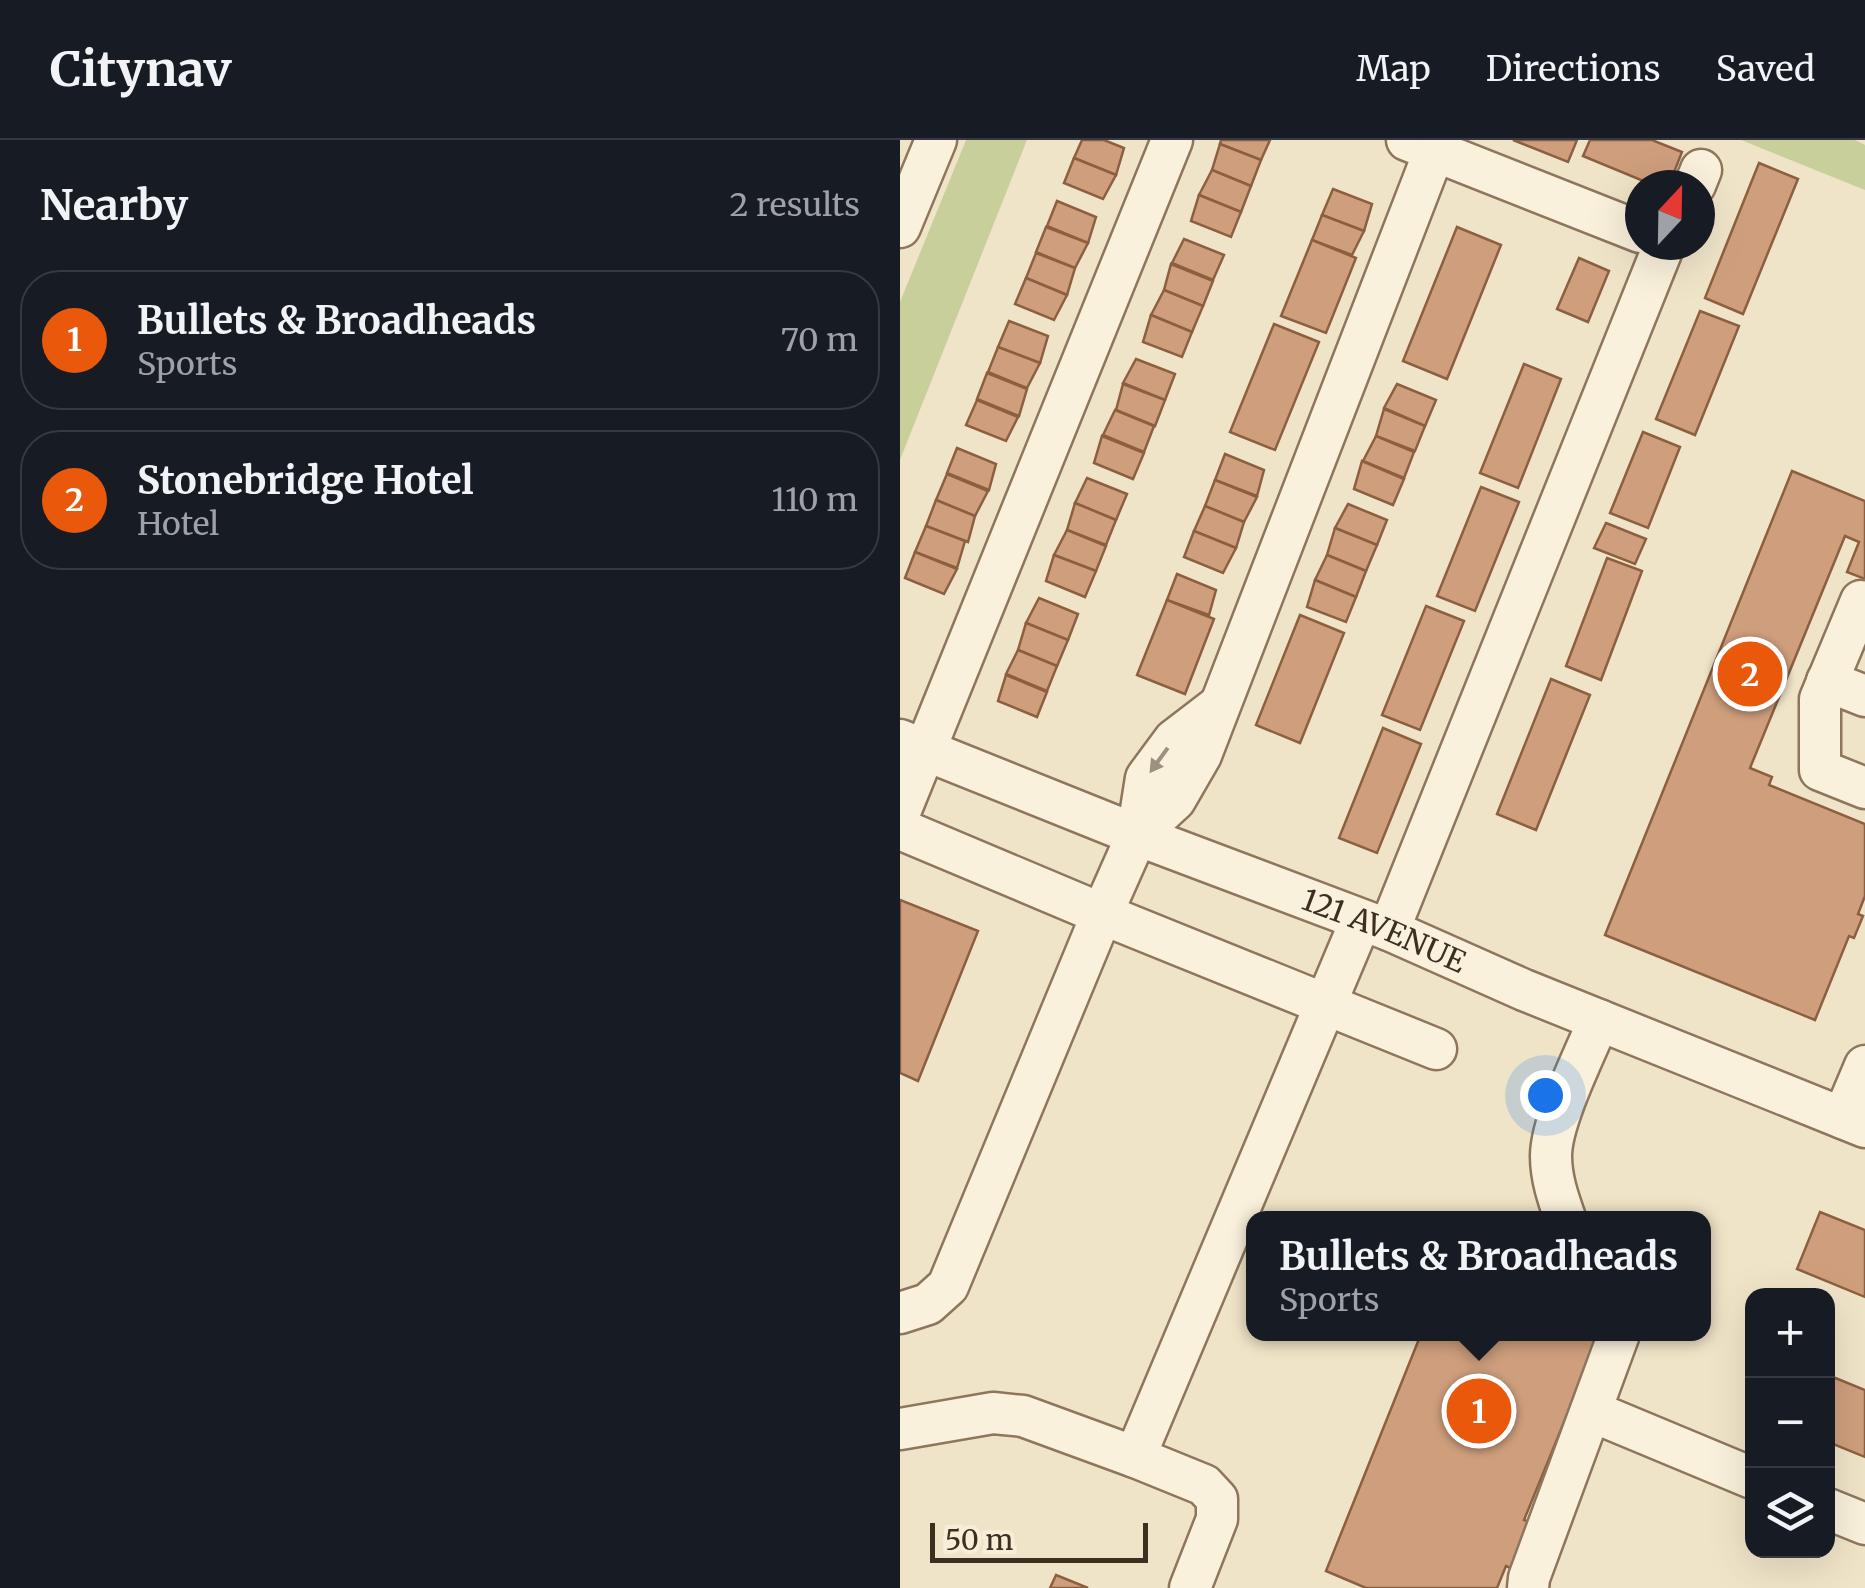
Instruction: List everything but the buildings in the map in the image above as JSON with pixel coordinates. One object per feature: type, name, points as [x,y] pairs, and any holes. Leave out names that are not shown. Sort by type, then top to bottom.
[{"type":"street","points":[[900,228],[936,140]]},
{"type":"street","points":[[900,812],[913,745],[1172,140]]},
{"type":"street","points":[[900,1313],[928,1304],[948,1286],[1137,835],[1146,778],[1174,740],[1217,707],[1420,146],[1625,226]]},
{"type":"street","points":[[1135,1457],[1325,1003],[1375,925],[1658,260]]},
{"type":"street","points":[[1865,602],[1861,600],[1820,699],[1820,770],[1865,788]]},
{"type":"street","points":[[1828,681],[1865,696]]},
{"type":"street","name":"121 AVENUE","points":[[913,745],[1375,925],[1854,1122]]},
{"type":"street","points":[[900,828],[1436,1049]]},
{"type":"street","points":[[1563,1211],[1553,1181],[1551,1153],[1555,1132],[1599,1020]]},
{"type":"street","points":[[1854,1122],[1865,1066]]},
{"type":"street","points":[[1528,1588],[1616,1341]]},
{"type":"street","points":[[906,1428],[992,1412],[1022,1416],[1204,1486],[1217,1500],[1217,1519],[1190,1588]]},
{"type":"street","points":[[1590,1412],[1745,1475]]},
{"type":"street","points":[[1835,1512],[1865,1524]]},
{"type":"green space","points":[[966,140],[1027,140],[900,460],[900,302]]},
{"type":"green space","points":[[1741,140],[1855,140],[1865,145],[1865,190]]},
{"type":"place","name":"Stonebridge Hotel","points":[[1750,674]]},
{"type":"place","name":"Bullets & Broadheads","points":[[1479,1411]]}]
